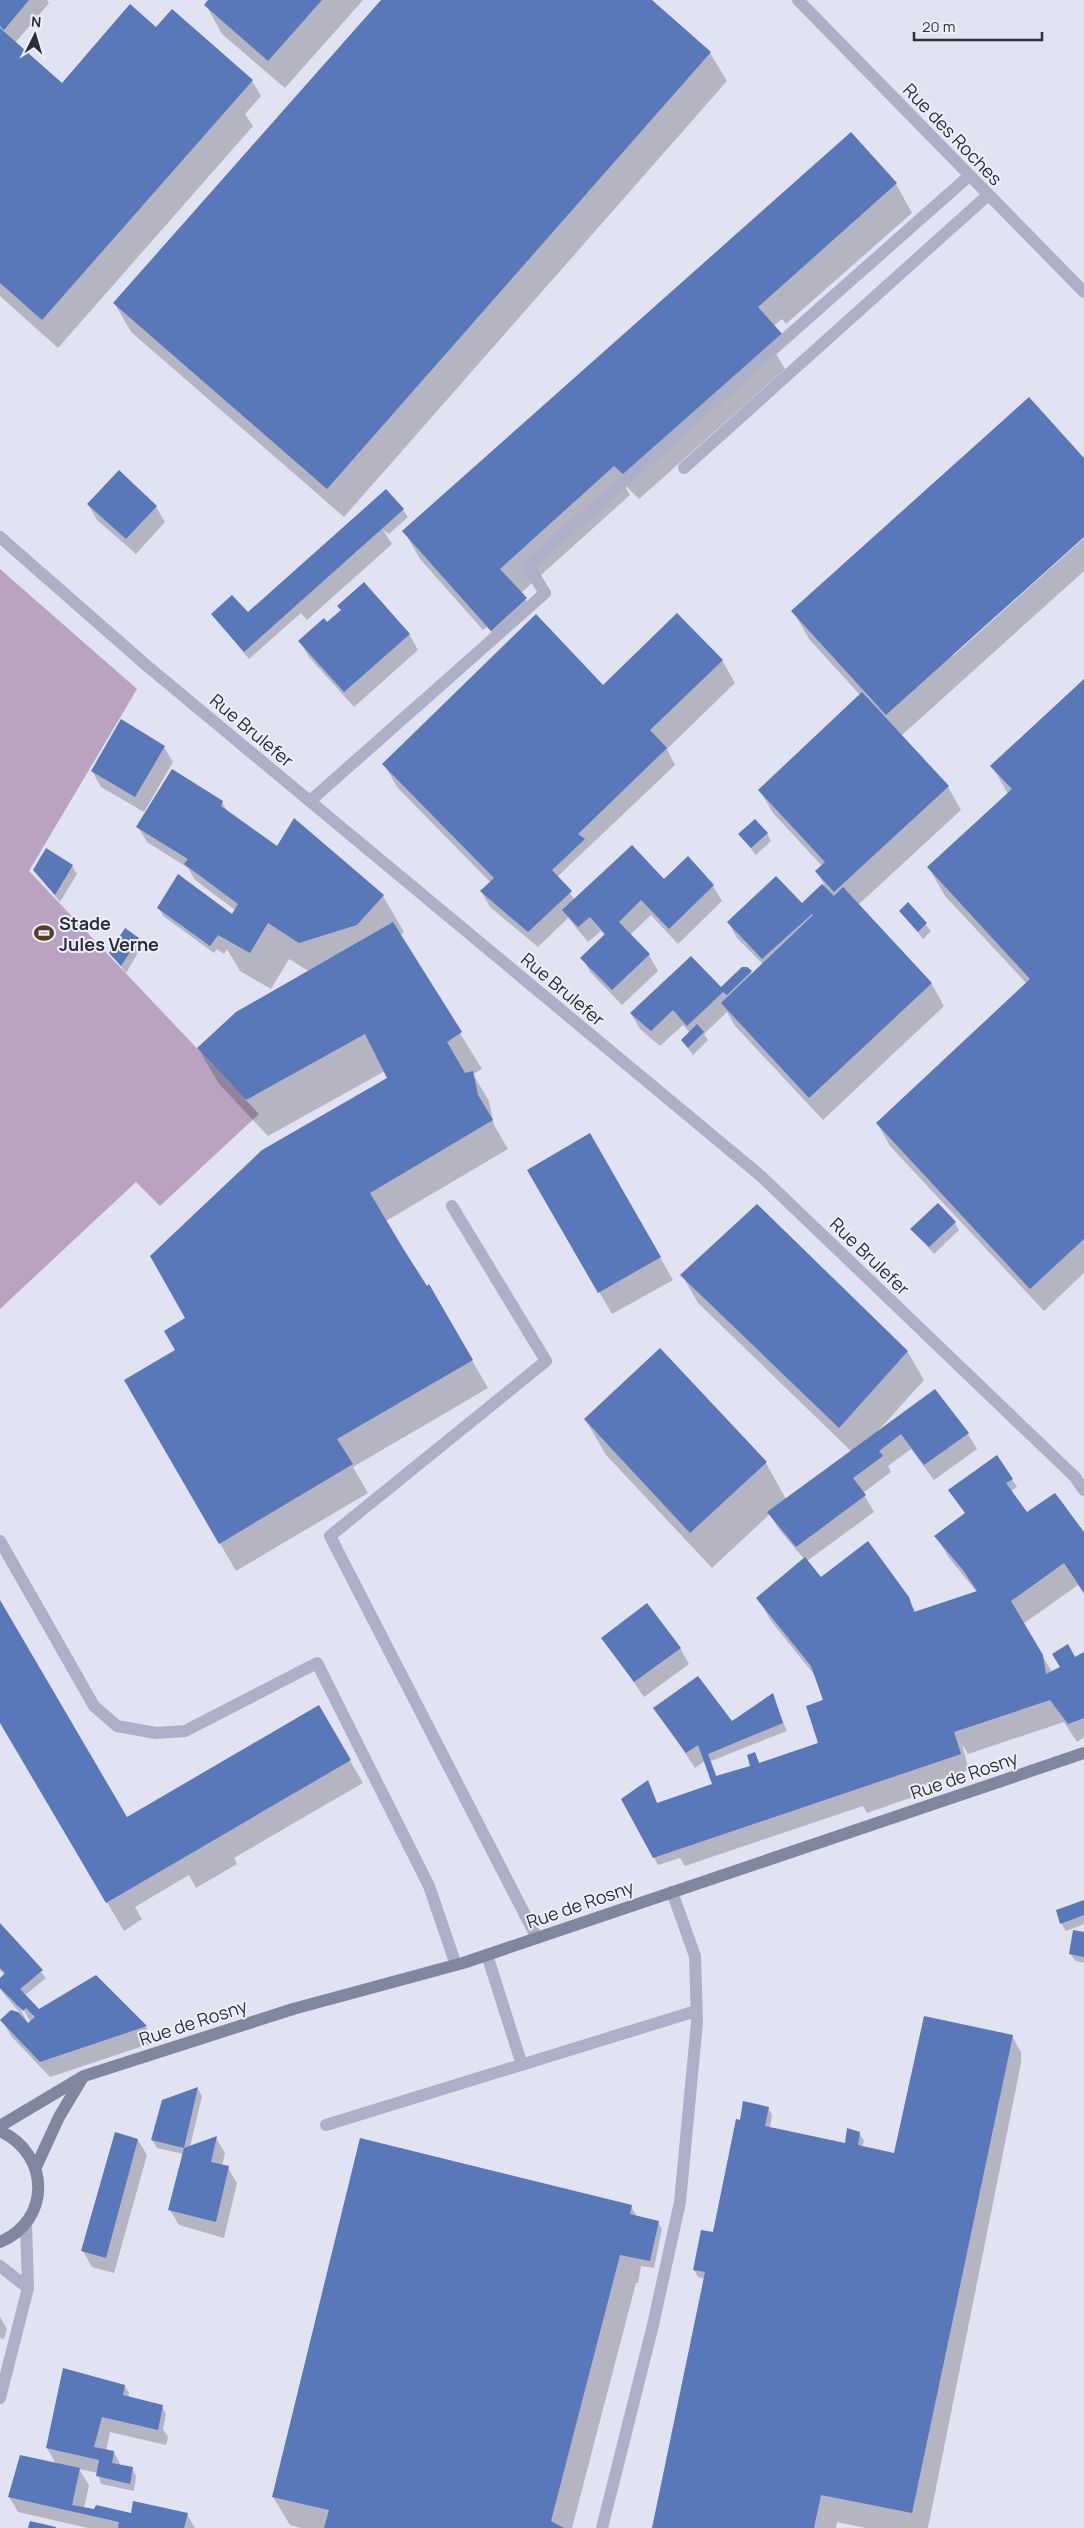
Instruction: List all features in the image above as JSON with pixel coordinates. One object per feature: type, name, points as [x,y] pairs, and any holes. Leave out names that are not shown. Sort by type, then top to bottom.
[{"type":"main road","name":"Rue de Rosny","points":[[0,2126],[84,2076],[293,2009],[488,1955],[1084,1753]]},
{"type":"main road","points":[[36,2168],[59,2117],[84,2076]]},
{"type":"main road","points":[[0,2131],[13,2137],[27,2150],[36,2168],[39,2186],[36,2206],[26,2223],[12,2237],[0,2242]]},
{"type":"street","name":"Rue des Roches","points":[[798,0],[1084,292]]},
{"type":"street","points":[[310,801],[545,593],[528,566],[969,176]]},
{"type":"street","points":[[684,468],[988,195]]},
{"type":"street","name":"Rue Brulefer","points":[[0,537],[146,666],[762,1177],[1075,1477],[1084,1490]]},
{"type":"street","points":[[452,1206],[546,1361],[330,1536],[536,1938]]},
{"type":"street","points":[[0,1540],[94,1706],[117,1726],[156,1733],[185,1731],[317,1663],[429,1886],[456,1965]]},
{"type":"street","points":[[602,2528],[653,2325],[680,2202],[691,2100],[696,2011],[695,1956],[672,1892]]},
{"type":"street","points":[[488,1955],[522,2065]]},
{"type":"street","points":[[326,2125],[696,2011]]},
{"type":"street","points":[[0,2398],[28,2288],[26,2223]]},
{"type":"street","points":[[0,2266],[28,2288]]},
{"type":"shaded area","name":"Stade Jules Verne","points":[[0,569],[137,689],[29,871],[259,1114],[160,1206],[136,1182],[0,1309]]},
{"type":"building","points":[[0,0],[29,0],[4,30],[0,26]]},
{"type":"building","points":[[208,0],[322,0],[268,61],[204,5]]},
{"type":"building","points":[[381,0],[652,0],[711,52],[327,489],[113,303]]},
{"type":"building","points":[[130,4],[156,27],[172,9],[253,80],[42,320],[0,283],[0,28],[62,83]]},
{"type":"building","points":[[851,132],[897,183],[758,307],[784,336],[626,477],[614,466],[500,569],[527,598],[491,631],[402,531]]},
{"type":"building","points":[[1029,397],[1084,458],[1084,537],[886,715],[791,611]]},
{"type":"building","points":[[119,470],[157,506],[126,539],[87,504]]},
{"type":"building","points":[[386,489],[404,509],[244,652],[211,614],[232,595],[248,612]]},
{"type":"building","points":[[364,582],[410,634],[344,692],[298,641],[324,618],[327,622],[341,610],[337,606]]},
{"type":"building","points":[[677,613],[723,660],[650,730],[667,748],[578,834],[585,839],[552,870],[572,891],[528,932],[480,891],[494,878],[382,764],[536,614],[603,685]]},
{"type":"building","points":[[1084,679],[1084,1239],[1030,1289],[876,1123],[1030,979],[927,867],[1012,789],[990,766]]},
{"type":"building","points":[[862,692],[949,786],[834,892],[815,871],[825,862],[758,790]]},
{"type":"building","points":[[121,719],[165,746],[135,797],[91,771]]},
{"type":"building","points":[[172,769],[223,801],[221,806],[277,846],[294,818],[384,895],[357,925],[299,943],[268,923],[250,953],[218,935],[210,946],[157,908],[178,874],[232,914],[238,904],[184,864],[188,859],[136,827]]},
{"type":"building","points":[[755,819],[768,833],[751,848],[738,834]]},
{"type":"building","points":[[632,845],[664,879],[688,856],[714,885],[669,929],[641,900],[619,922],[650,954],[612,990],[580,958],[605,934],[590,917],[578,927],[562,910]]},
{"type":"building","points":[[46,848],[73,865],[55,895],[33,870]]},
{"type":"building","points":[[776,876],[802,903],[822,884],[834,896],[843,887],[932,983],[809,1098],[721,1003],[813,915],[762,959],[727,922]]},
{"type":"building","points":[[908,902],[927,923],[918,932],[899,911]]},
{"type":"building","points":[[393,922],[462,1032],[447,1042],[465,1073],[473,1071],[478,1095],[493,1120],[370,1193],[427,1286],[429,1284],[473,1360],[337,1439],[353,1464],[219,1544],[124,1380],[175,1350],[164,1331],[185,1318],[150,1256],[262,1150],[387,1078],[365,1034],[246,1100],[197,1048],[236,1012]]},
{"type":"building","points":[[125,928],[139,938],[121,966],[109,953]]},
{"type":"building","points":[[691,956],[721,987],[742,967],[747,967],[752,971],[727,995],[723,992],[687,1026],[673,1010],[651,1031],[630,1013]]},
{"type":"building","points":[[697,1024],[704,1032],[688,1048],[681,1040]]},
{"type":"building","points":[[590,1133],[661,1257],[598,1293],[527,1170]]},
{"type":"building","points":[[938,1203],[956,1222],[929,1247],[910,1229]]},
{"type":"building","points":[[757,1204],[908,1351],[839,1428],[680,1275]]},
{"type":"building","points":[[660,1348],[767,1462],[690,1533],[584,1419]]},
{"type":"building","points":[[935,1389],[969,1433],[924,1465],[901,1434],[879,1451],[883,1456],[853,1478],[866,1495],[796,1547],[767,1512]]},
{"type":"building","points":[[997,1455],[1013,1479],[1006,1483],[1027,1512],[1055,1493],[1084,1532],[1084,1593],[1064,1563],[1011,1601],[1043,1655],[1046,1674],[1060,1667],[1052,1654],[1068,1644],[1075,1657],[1084,1652],[1084,1718],[1068,1724],[1050,1700],[954,1732],[961,1754],[653,1858],[621,1799],[648,1780],[657,1803],[712,1784],[698,1745],[686,1753],[653,1708],[698,1676],[732,1721],[773,1693],[783,1723],[708,1754],[716,1776],[750,1766],[747,1755],[755,1752],[759,1763],[818,1743],[806,1706],[823,1700],[811,1666],[756,1598],[805,1557],[821,1577],[868,1541],[909,1597],[914,1612],[977,1591],[963,1570],[934,1536],[965,1513],[948,1490]]},
{"type":"building","points":[[0,1600],[127,1817],[319,1705],[351,1760],[106,1903],[0,1723]]},
{"type":"building","points":[[647,1603],[681,1648],[634,1682],[601,1638]]},
{"type":"building","points":[[1084,1900],[1084,1915],[1060,1924],[1056,1910]]},
{"type":"building","points":[[0,1923],[43,1970],[20,1989],[39,2009],[96,1975],[147,2026],[40,2062],[0,2020],[11,2010],[18,2012],[28,2023],[35,2017],[26,2008],[23,2011],[0,1988],[0,1978],[5,1973],[0,1968]]},
{"type":"building","points":[[1073,1930],[1084,1932],[1084,1957],[1069,1954]]},
{"type":"building","points":[[924,2016],[1013,2035],[912,2513],[821,2495],[814,2528],[652,2528],[705,2272],[693,2270],[701,2230],[713,2232],[736,2119],[740,2120],[743,2101],[769,2107],[765,2126],[845,2143],[847,2128],[860,2132],[858,2145],[894,2153]]},
{"type":"building","points":[[198,2087],[184,2148],[151,2140],[162,2100]]},
{"type":"building","points":[[115,2132],[138,2139],[106,2258],[81,2251]]},
{"type":"building","points":[[217,2136],[211,2162],[229,2166],[216,2222],[168,2210],[184,2148]]},
{"type":"building","points":[[360,2138],[632,2205],[630,2214],[659,2221],[650,2261],[620,2255],[551,2521],[564,2528],[324,2528],[329,2510],[272,2497]]},
{"type":"building","points":[[63,2368],[125,2385],[123,2395],[163,2405],[158,2430],[102,2417],[94,2447],[114,2451],[112,2463],[133,2467],[130,2484],[96,2476],[99,2460],[46,2448]]},
{"type":"building","points":[[20,2455],[80,2468],[72,2505],[94,2509],[96,2505],[131,2513],[133,2501],[188,2513],[184,2528],[118,2528],[119,2522],[8,2497]]},
{"type":"building","points":[[30,2521],[56,2527],[56,2528],[28,2528]]},
{"type":"place","name":"Stade Jules Verne","points":[[44,933]]}]
